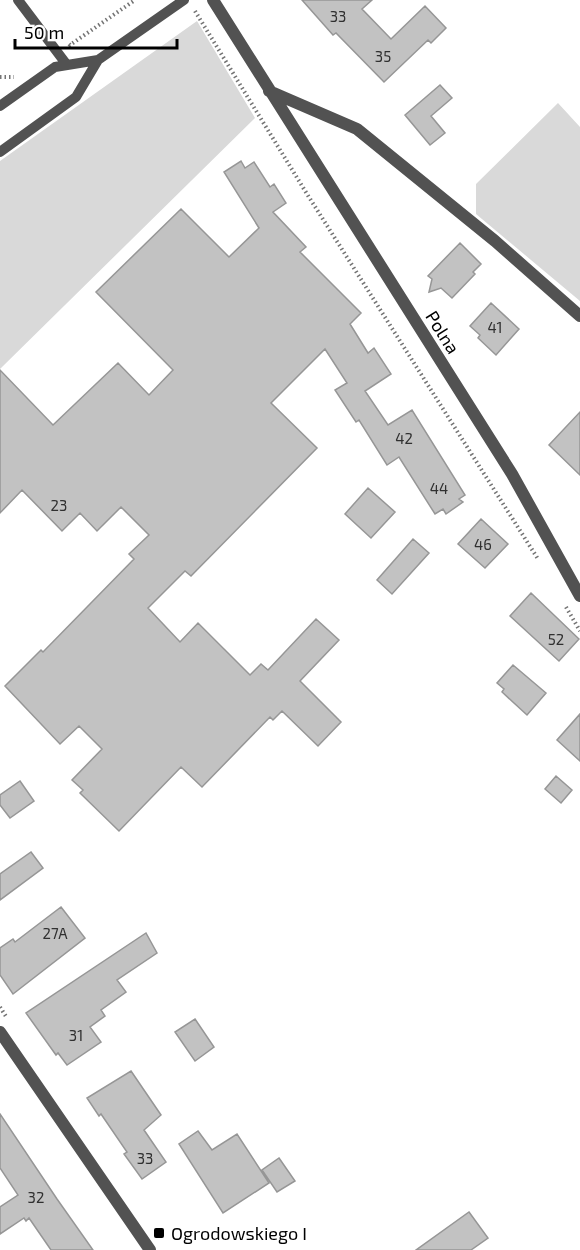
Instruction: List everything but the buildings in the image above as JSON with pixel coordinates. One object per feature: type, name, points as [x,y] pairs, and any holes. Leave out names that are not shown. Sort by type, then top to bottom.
[{"type":"street","name":"Polna","points":[[213,0],[512,474],[580,596]]},
{"type":"street","points":[[269,91],[357,129],[495,241],[580,316]]},
{"type":"street","points":[[0,1032],[150,1250]]},
{"type":"lane","points":[[18,0],[67,65]]},
{"type":"lane","points":[[0,152],[76,97],[98,60],[184,0]]},
{"type":"lane","points":[[0,106],[55,67],[98,60]]},
{"type":"path","points":[[65,38],[70,45],[135,0]]},
{"type":"path","points":[[193,8],[307,194],[543,567]]},
{"type":"path","points":[[565,604],[580,632]]},
{"type":"shaded area","points":[[197,21],[255,118],[0,369],[0,161]]},
{"type":"shaded area","points":[[558,103],[580,127],[580,301],[476,214],[476,184]]},
{"type":"place","name":"Ogrodowskiego I","points":[[159,1233]]}]
